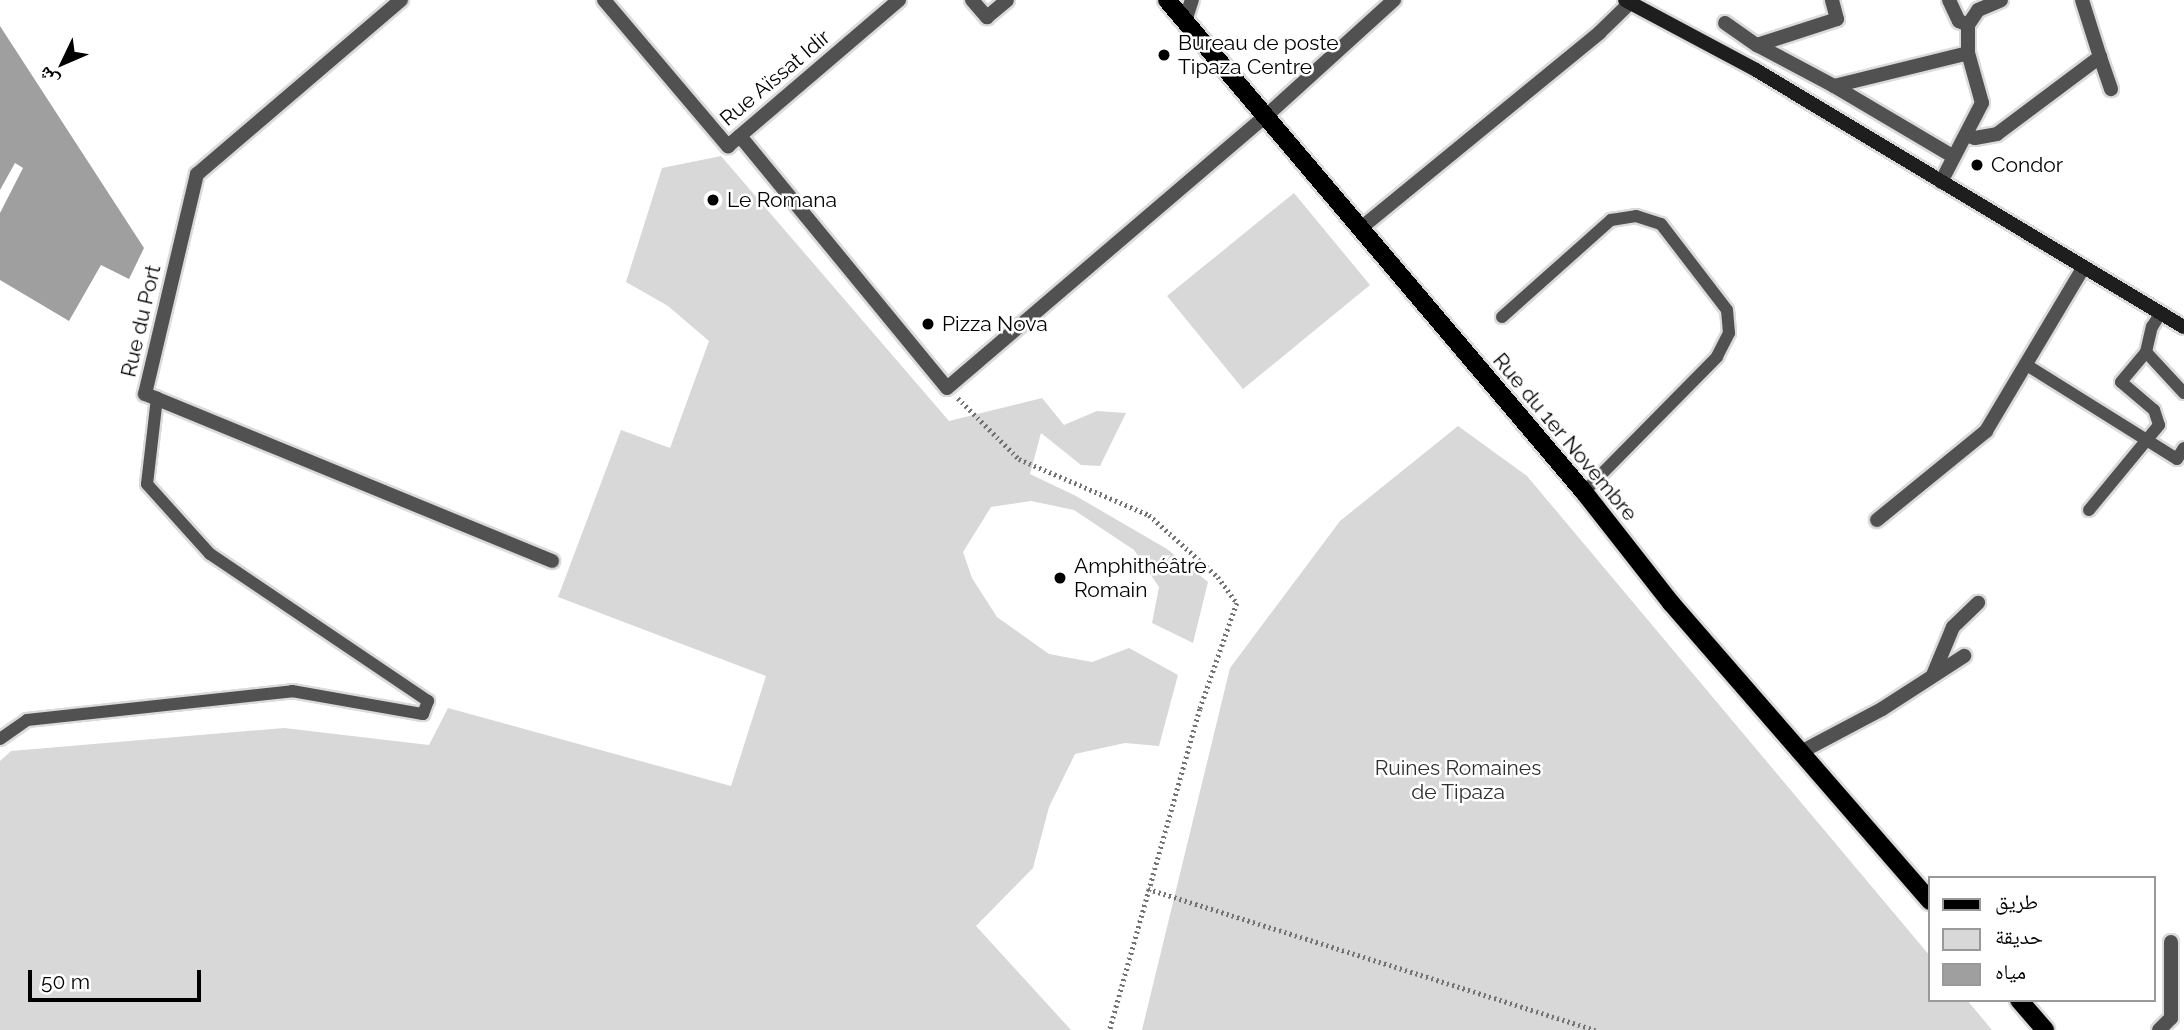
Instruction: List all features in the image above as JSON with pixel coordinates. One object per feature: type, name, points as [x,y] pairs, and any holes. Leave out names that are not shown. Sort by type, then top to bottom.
[{"type":"main road","name":"Rue du 1er Novembre","points":[[1167,0],[1584,492],[1671,603],[1928,899]]},
{"type":"main road","points":[[1628,1],[1756,70],[2184,327]]},
{"type":"main road","points":[[2021,1002],[2045,1030]]},
{"type":"street","name":"Rue du Port","points":[[401,0],[197,174],[145,394],[552,561]]},
{"type":"street","name":"Rue Aïssat Idir","points":[[604,0],[727,146],[899,0]]},
{"type":"street","points":[[972,0],[987,18],[1007,0]]},
{"type":"street","points":[[1185,22],[1192,0]]},
{"type":"street","points":[[740,136],[947,388],[1266,116],[1394,0]]},
{"type":"street","points":[[1757,45],[1837,19],[1832,0]]},
{"type":"street","points":[[1949,0],[1959,20],[1968,25]]},
{"type":"street","points":[[1941,182],[1982,103],[1968,53],[1968,25],[1978,10],[2001,0]]},
{"type":"street","points":[[2082,0],[2111,89]]},
{"type":"street","points":[[1362,228],[1599,33],[1628,1]]},
{"type":"street","points":[[1725,23],[1757,45],[1834,86],[1954,157]]},
{"type":"street","points":[[1834,86],[1968,53]]},
{"type":"street","points":[[1966,135],[1975,138],[1997,134],[2100,57]]},
{"type":"street","points":[[1877,520],[1986,431],[2083,268]]},
{"type":"street","points":[[1933,675],[1953,627],[1978,603]]},
{"type":"street","points":[[1799,753],[1882,709],[1964,656]]},
{"type":"street","points":[[2159,1030],[2171,1017],[2171,942]]},
{"type":"lane","points":[[1502,317],[1611,220],[1636,215],[1661,224],[1727,310],[1729,333],[1717,357],[1584,492]]},
{"type":"lane","points":[[2089,510],[2157,431],[2159,417],[2121,382],[2146,352],[2152,327],[2160,314]]},
{"type":"lane","points":[[2146,352],[2184,393]]},
{"type":"lane","points":[[2025,364],[2147,440],[2182,457]]},
{"type":"lane","points":[[0,738],[27,720],[292,691],[422,714],[428,701],[209,554],[147,484],[157,398]]},
{"type":"path","points":[[947,388],[1018,459],[1149,515],[1218,577],[1237,603],[1200,709],[1111,1030]]},
{"type":"path","points":[[1148,889],[1595,1030]]},
{"type":"green space","points":[[721,156],[949,421],[1042,398],[1064,425],[1097,411],[1126,413],[1100,466],[1081,465],[1041,433],[1030,474],[1076,496],[1167,549],[1208,582],[1193,643],[1152,623],[1159,587],[1134,550],[1074,510],[1031,501],[991,507],[963,552],[972,578],[997,617],[1049,654],[1092,662],[1129,648],[1178,675],[1159,746],[1125,743],[1075,754],[1049,807],[1033,868],[976,926],[1071,1030],[0,1030],[0,761],[11,751],[284,728],[429,745],[448,708],[731,786],[766,676],[558,597],[621,430],[670,448],[709,341],[668,306],[626,282],[662,168]]},
{"type":"green space","points":[[1294,193],[1370,285],[1243,389],[1167,296]]},
{"type":"green space","name":"Ruines Romaines de Tipaza","points":[[1458,426],[1527,476],[1928,954],[1928,1002],[1969,1002],[1992,1030],[1142,1030],[1230,668],[1340,521]]},
{"type":"water","points":[[0,26],[144,248],[129,279],[101,265],[69,321],[0,280],[0,213],[23,168],[15,163],[0,190]]},
{"type":"place","name":"Bureau de poste Tipaza Centre","points":[[1164,55]]},
{"type":"place","name":"Condor","points":[[1977,165]]},
{"type":"place","name":"Le Romana","points":[[713,200]]},
{"type":"place","name":"Pizza Nova","points":[[928,324]]},
{"type":"place","name":"Amphithéâtre Romain","points":[[1060,578]]}]
